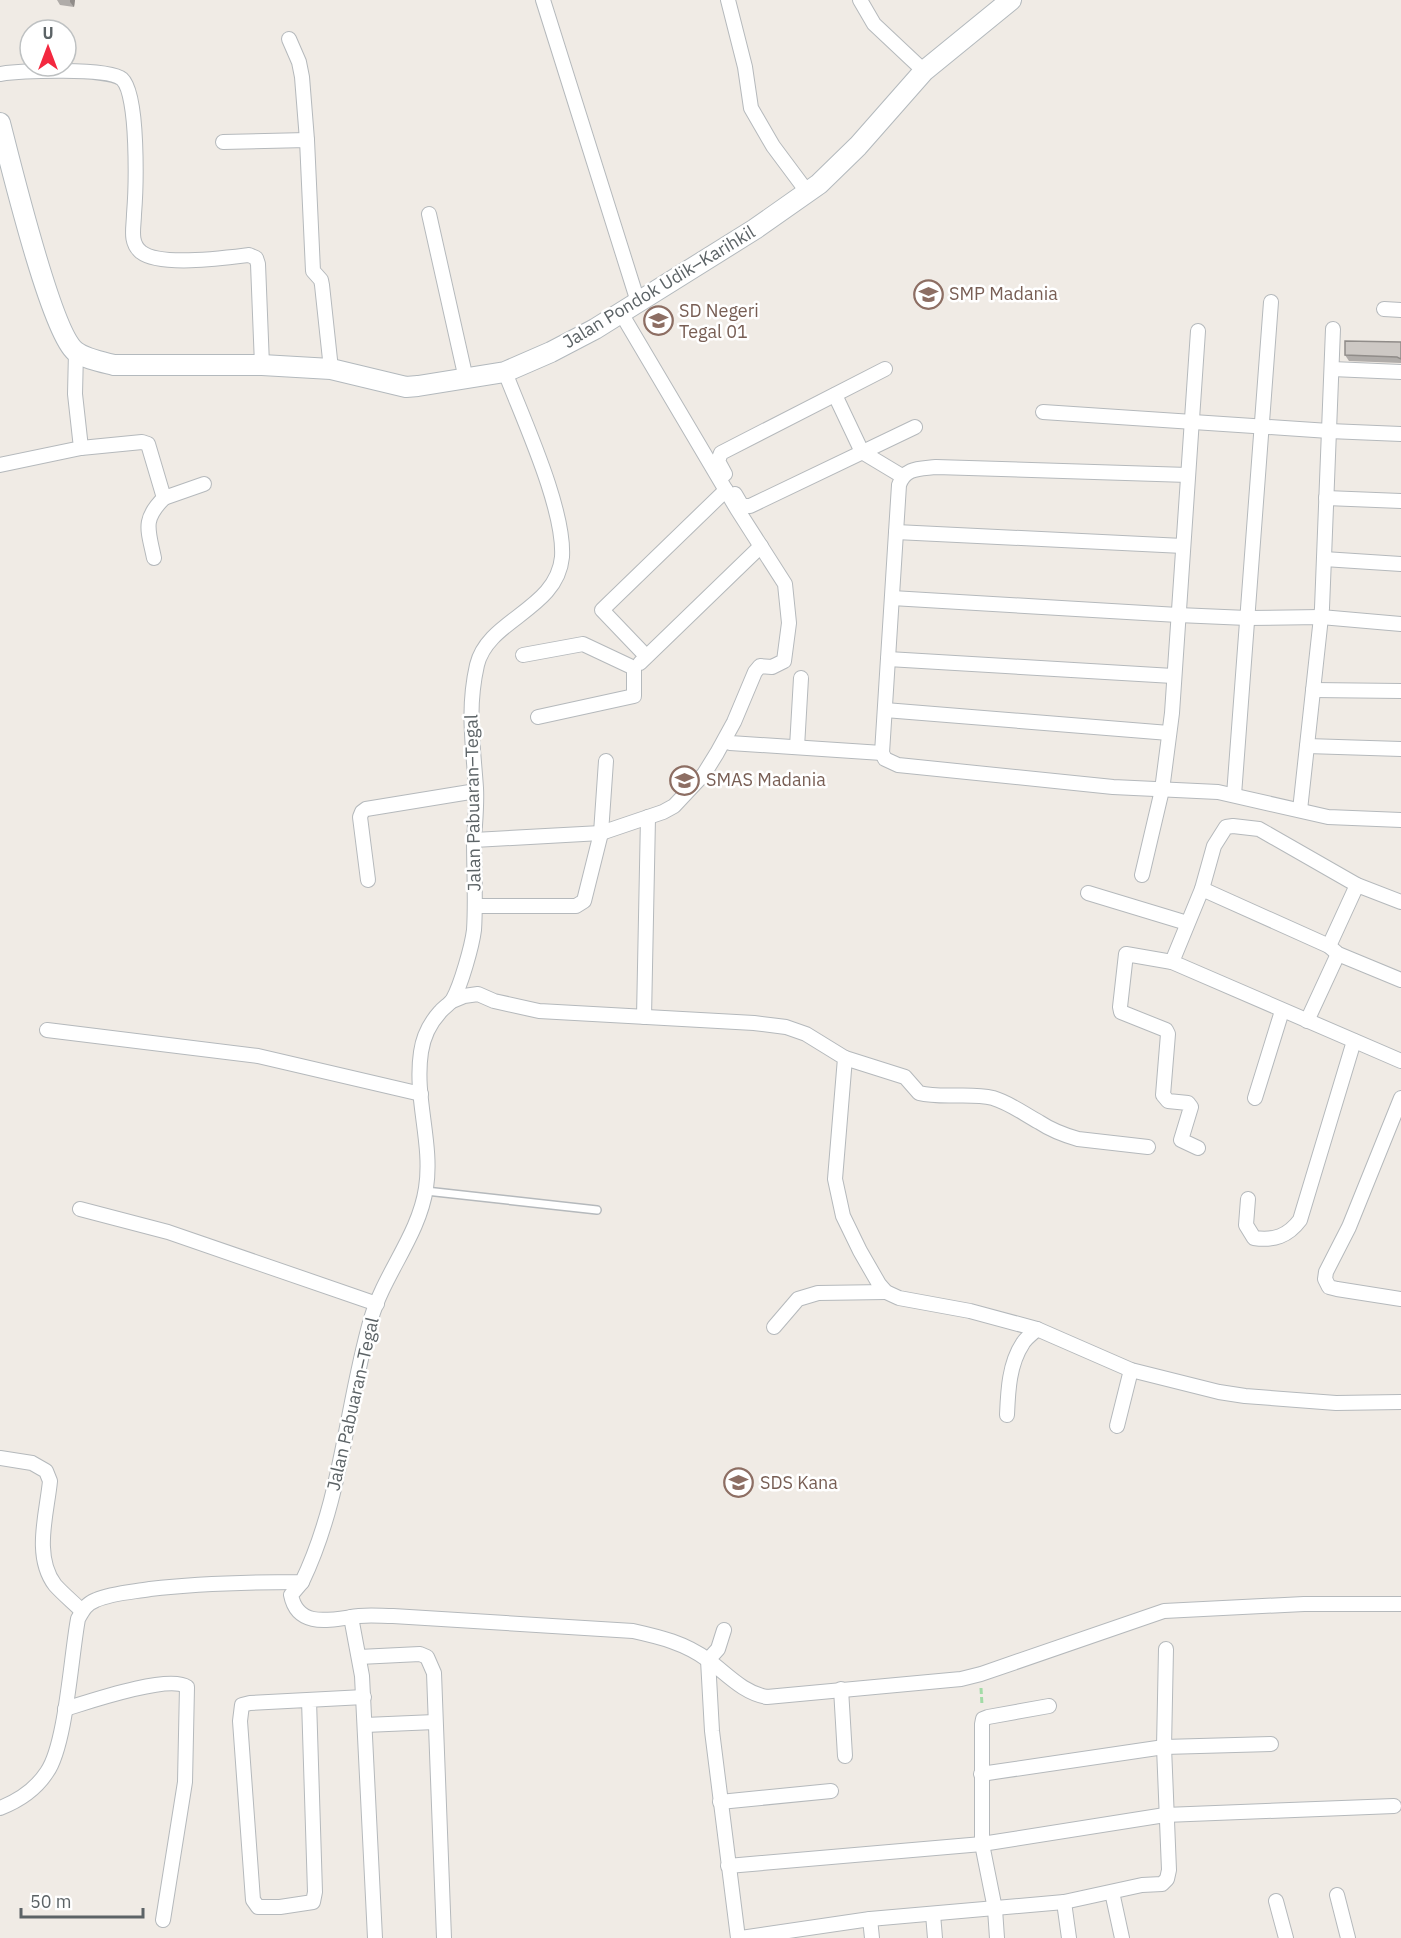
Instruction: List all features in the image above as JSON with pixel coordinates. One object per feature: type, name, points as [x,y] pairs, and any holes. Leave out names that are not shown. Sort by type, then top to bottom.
[{"type":"street","points":[[474,840],[601,833],[674,806],[704,774],[734,722],[755,672],[760,666],[772,667],[784,661],[789,623],[785,584],[726,490],[629,308],[543,0]]},
{"type":"street","points":[[728,0],[745,67],[751,108],[773,146],[808,193]]},
{"type":"street","points":[[860,0],[874,24],[924,71]]},
{"type":"street","name":"Jalan Pondok Udik–Karihkil","points":[[76,352],[114,365],[262,365],[331,369],[406,387],[466,380],[505,372],[567,344],[629,308],[755,230],[808,193],[858,146],[924,71],[1011,0]]},
{"type":"street","points":[[289,39],[299,62],[302,77],[313,271],[321,280],[322,285],[331,369]]},
{"type":"street","points":[[0,74],[18,71],[54,71],[117,76],[123,80],[133,118],[136,147],[133,241],[142,253],[165,259],[192,260],[249,255],[256,258],[262,365]]},
{"type":"street","points":[[0,123],[5,161],[53,310],[65,336],[76,352],[75,394],[81,448]]},
{"type":"street","points":[[223,142],[307,140]]},
{"type":"street","points":[[429,214],[466,380]]},
{"type":"street","points":[[1234,795],[1271,302]]},
{"type":"street","points":[[1384,309],[1401,310]]},
{"type":"street","points":[[1300,810],[1321,618],[1333,329]]},
{"type":"street","points":[[1142,875],[1162,790],[1169,733],[1198,331]]},
{"type":"street","points":[[885,369],[726,450],[718,457],[718,461],[740,503],[746,507],[915,427]]},
{"type":"street","points":[[1332,369],[1401,372]]},
{"type":"street","name":"Jalan Pabuaran–Tegal","points":[[351,1617],[321,1621],[308,1618],[293,1605],[291,1595],[302,1582],[311,1563],[328,1516],[362,1356],[377,1304],[418,1217],[426,1191],[428,1165],[421,1094],[421,1053],[425,1035],[436,1015],[453,1001],[472,945],[475,906],[476,791],[470,731],[481,650],[489,640],[554,585],[562,556],[561,537],[548,485],[505,372]]},
{"type":"street","points":[[835,395],[862,452],[902,476]]},
{"type":"street","points":[[1043,412],[1401,434]]},
{"type":"street","points":[[0,465],[47,453],[142,442],[148,444],[164,498]]},
{"type":"street","points":[[1188,475],[936,467],[909,471],[902,476],[899,485],[882,753],[885,759],[898,765],[1113,787],[1218,792],[1328,817],[1401,820]]},
{"type":"street","points":[[154,558],[148,532],[152,510],[164,498],[204,484]]},
{"type":"street","points":[[646,656],[602,610],[726,490]]},
{"type":"street","points":[[1326,498],[1401,501]]},
{"type":"street","points":[[896,532],[1183,546]]},
{"type":"street","points":[[538,717],[634,696],[634,668],[761,546]]},
{"type":"street","points":[[1324,559],[1401,564]]},
{"type":"street","points":[[892,598],[1178,615],[1321,618],[1401,624]]},
{"type":"street","points":[[523,655],[583,644],[634,668]]},
{"type":"street","points":[[888,658],[1173,676]]},
{"type":"street","points":[[797,747],[801,678]]},
{"type":"street","points":[[1313,690],[1401,691]]},
{"type":"street","points":[[885,710],[1169,733]]},
{"type":"street","points":[[730,743],[882,753]]},
{"type":"street","points":[[1307,746],[1401,749]]},
{"type":"street","points":[[475,906],[576,906],[584,901],[601,833],[606,761]]},
{"type":"street","points":[[368,880],[360,817],[362,812],[366,809],[476,791]]},
{"type":"street","points":[[644,1017],[648,817]]},
{"type":"street","points":[[1172,962],[1202,889],[1214,846],[1226,827],[1259,829],[1357,885],[1401,902]]},
{"type":"street","points":[[1307,1021],[1357,885]]},
{"type":"street","points":[[1202,889],[1401,980]]},
{"type":"street","points":[[1088,893],[1187,923]]},
{"type":"street","points":[[1198,1148],[1181,1140],[1191,1107],[1188,1103],[1168,1101],[1163,1095],[1168,1034],[1166,1030],[1121,1012],[1126,954],[1172,962],[1401,1061]]},
{"type":"street","points":[[453,1001],[464,996],[478,994],[503,1004],[539,1011],[786,1027],[819,1041],[845,1058],[905,1077],[919,1093],[984,1096],[1008,1104],[1041,1124],[1068,1136],[1148,1147]]},
{"type":"street","points":[[1255,1098],[1282,1011]]},
{"type":"street","points":[[47,1030],[258,1056],[421,1094]]},
{"type":"street","points":[[1248,1199],[1246,1225],[1254,1238],[1270,1239],[1285,1236],[1300,1220],[1354,1041]]},
{"type":"street","points":[[845,1058],[836,1179],[838,1199],[843,1216],[860,1251],[886,1292],[899,1298],[970,1311],[1037,1329],[1131,1370],[1220,1392],[1336,1403],[1401,1402]]},
{"type":"street","points":[[1401,1098],[1349,1227],[1326,1272],[1325,1279],[1329,1287],[1337,1290],[1401,1299]]},
{"type":"street","points":[[80,1209],[168,1232],[377,1304]]},
{"type":"street","points":[[774,1327],[798,1299],[818,1293],[886,1292]]},
{"type":"street","points":[[1007,1415],[1009,1379],[1016,1358],[1023,1342],[1037,1329]]},
{"type":"street","points":[[1116,1426],[1131,1370]]},
{"type":"street","points":[[0,1458],[32,1463],[46,1471],[50,1480],[43,1548],[47,1571],[56,1585],[82,1611]]},
{"type":"street","points":[[0,1808],[18,1800],[48,1771],[57,1746],[65,1709],[78,1619],[85,1606],[97,1599],[124,1593],[215,1583],[302,1582]]},
{"type":"street","points":[[375,1938],[364,1697],[351,1617],[393,1616],[633,1631],[665,1638],[682,1645],[708,1660],[724,1674],[758,1696],[767,1698],[841,1689],[944,1681],[981,1674],[1164,1611],[1304,1604],[1401,1604]]},
{"type":"street","points":[[724,1630],[718,1649],[708,1660],[712,1731],[739,1938],[804,1934],[870,1919],[1064,1902],[1142,1885],[1162,1884],[1167,1879],[1169,1870],[1164,1747],[1167,1649]]},
{"type":"street","points":[[359,1657],[420,1654],[427,1657],[434,1673],[444,1938]]},
{"type":"street","points":[[65,1709],[118,1693],[169,1682],[181,1683],[187,1687],[185,1782],[163,1920]]},
{"type":"street","points":[[841,1689],[845,1756]]},
{"type":"street","points":[[309,1700],[315,1892],[313,1902],[280,1907],[258,1907],[253,1900],[240,1721],[243,1705],[250,1703],[364,1697]]},
{"type":"street","points":[[998,1938],[995,1909],[982,1844],[983,1719],[1050,1706]]},
{"type":"street","points":[[365,1725],[435,1722]]},
{"type":"street","points":[[981,1774],[1164,1747],[1270,1744]]},
{"type":"street","points":[[720,1802],[831,1791]]},
{"type":"street","points":[[728,1866],[982,1844],[1165,1815],[1394,1806]]},
{"type":"street","points":[[1112,1892],[1122,1938]]},
{"type":"street","points":[[1337,1895],[1348,1938]]},
{"type":"street","points":[[1276,1901],[1286,1938]]},
{"type":"street","points":[[1064,1902],[1069,1938]]},
{"type":"street","points":[[933,1914],[935,1938]]},
{"type":"street","points":[[870,1919],[872,1938]]},
{"type":"lane","points":[[426,1191],[597,1209]]},
{"type":"path","points":[[981,1674],[983,1719]]},
{"type":"building","points":[[1345,341],[1401,342],[1401,359],[1345,355]]},
{"type":"place","name":"SMP Madania","points":[[928,294]]},
{"type":"place","name":"SD Negeri Tegal 01","points":[[658,321]]},
{"type":"place","name":"SMAS Madania","points":[[685,780]]},
{"type":"place","name":"SDS Kana","points":[[739,1483]]}]
